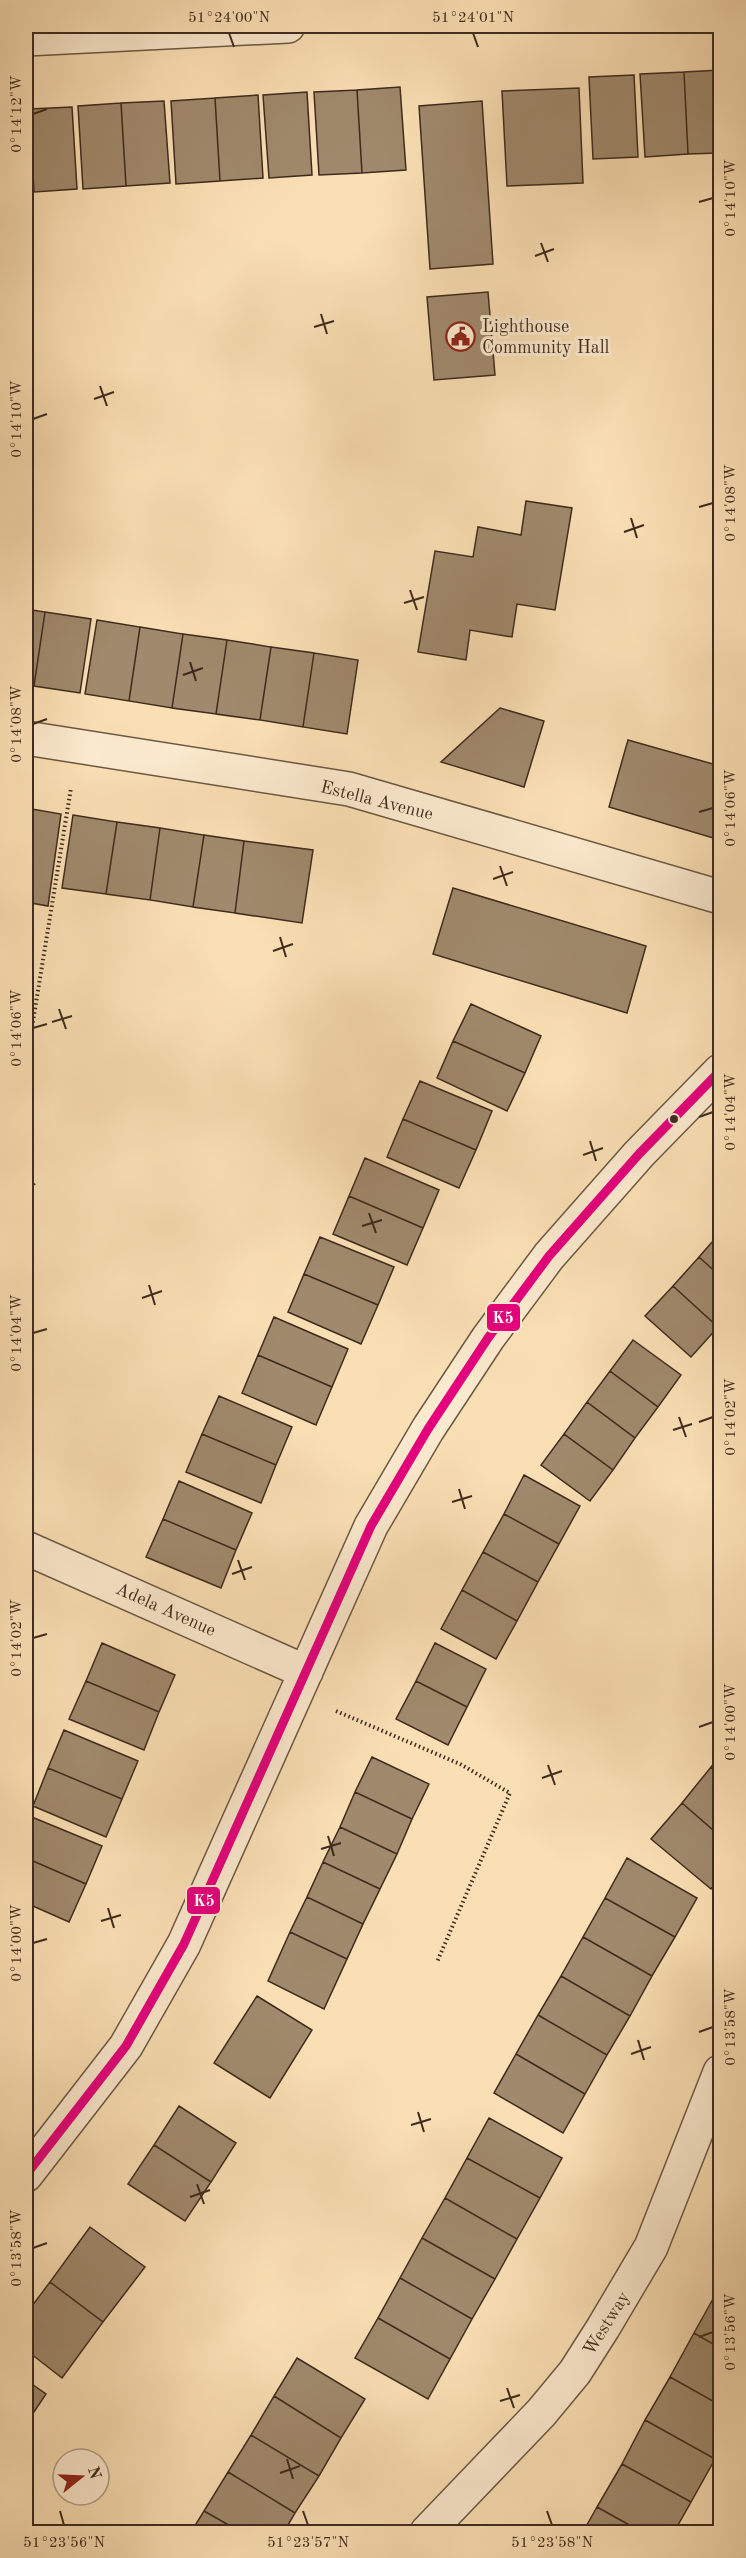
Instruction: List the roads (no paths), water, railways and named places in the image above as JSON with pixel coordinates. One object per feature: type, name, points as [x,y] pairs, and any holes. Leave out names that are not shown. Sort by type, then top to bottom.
[{"type":"street","points":[[26,39],[288,26]]},
{"type":"street","name":"Estella Avenue","points":[[26,738],[349,789],[720,897]]},
{"type":"street","points":[[26,2175],[126,2046],[156,1998],[184,1944],[371,1526],[428,1429],[488,1338],[549,1256],[639,1154],[720,1071]]},
{"type":"street","name":"Adela Avenue","points":[[26,1548],[301,1683]]},
{"type":"street","name":"Westway","points":[[427,2532],[541,2413],[574,2372],[603,2328],[651,2247],[720,2072]]},
{"type":"place","name":"Lighthouse Community Hall","points":[[461,336]]}]
